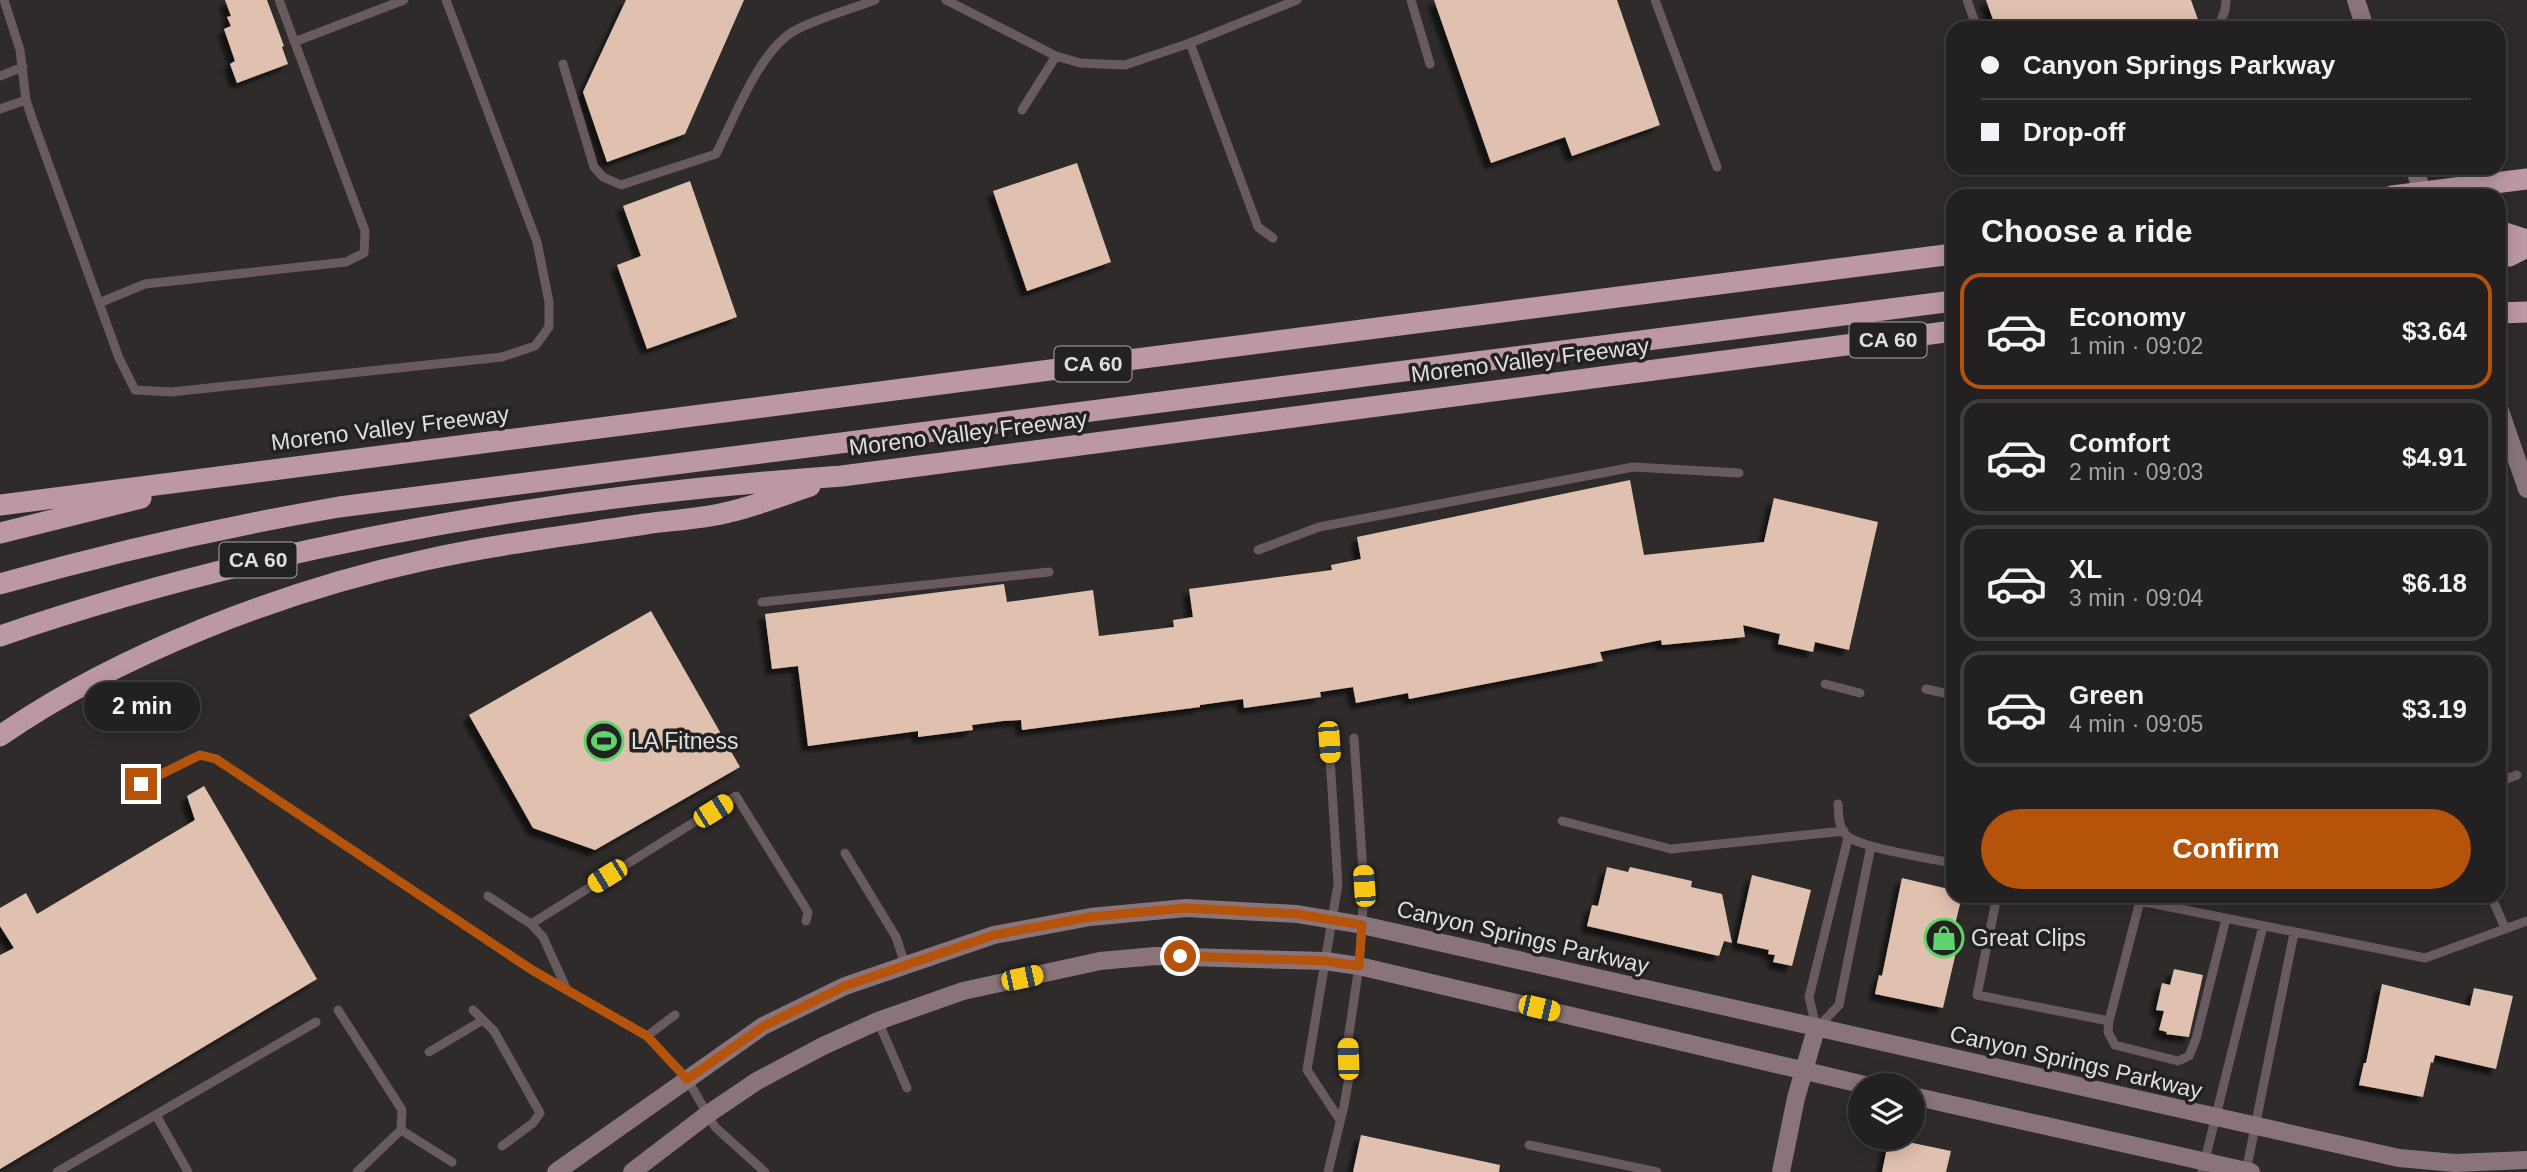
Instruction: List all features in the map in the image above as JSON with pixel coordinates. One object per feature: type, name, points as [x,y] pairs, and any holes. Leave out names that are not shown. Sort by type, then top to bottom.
[{"type":"highway","points":[[2481,185],[2527,171]]},
{"type":"highway","points":[[2449,189],[2527,179]]},
{"type":"highway","points":[[2506,233],[2527,240]]},
{"type":"highway","name":"Moreno Valley Freeway","points":[[0,505],[1946,255]]},
{"type":"highway","points":[[0,584],[165,541],[339,507],[1946,302]]},
{"type":"highway","points":[[2506,313],[2525,312]]},
{"type":"highway","name":"Moreno Valley Freeway","points":[[0,636],[163,584],[265,558],[335,543],[523,511],[724,484],[842,476],[1946,332]]},
{"type":"highway","points":[[0,533],[234,474]]},
{"type":"highway","points":[[0,736],[117,668],[202,630],[360,576],[425,560],[512,544],[729,512],[842,476]]},
{"type":"street","points":[[2356,0],[2363,21]]},
{"type":"street","points":[[2506,428],[2527,489]]},
{"type":"street","name":"Canyon Springs Parkway","points":[[556,1172],[764,1026],[845,986],[994,935],[1090,917],[1186,908],[1297,914],[1362,925],[2255,1128],[2399,1158],[2455,1163],[2527,1160]]},
{"type":"street","points":[[632,1172],[757,1081],[878,1021],[963,991],[1100,961],[1155,956],[1325,961],[1359,966],[1848,1081]]},
{"type":"street","points":[[1781,1172],[1816,1029]]},
{"type":"street","points":[[1925,1099],[2204,1167],[2248,1172]]},
{"type":"lane","points":[[4,0],[23,67],[26,100],[119,358],[135,390],[171,392],[502,358],[535,346],[549,327],[549,302],[537,242],[446,0]]},
{"type":"lane","points":[[99,303],[145,284],[346,262],[363,253],[365,231],[279,0]]},
{"type":"lane","points":[[294,42],[404,0]]},
{"type":"lane","points":[[563,64],[594,167],[603,177],[621,185],[716,154],[763,62],[777,46],[793,32],[875,0]]},
{"type":"lane","points":[[946,0],[1056,56],[1080,63],[1125,65],[1297,0]]},
{"type":"lane","points":[[1411,0],[1430,64]]},
{"type":"lane","points":[[1655,0],[1717,167]]},
{"type":"lane","points":[[1967,0],[1975,21]]},
{"type":"lane","points":[[2221,21],[2226,0]]},
{"type":"lane","points":[[1189,43],[1258,227],[1273,238]]},
{"type":"lane","points":[[1022,110],[1056,56]]},
{"type":"lane","points":[[0,76],[23,67]]},
{"type":"lane","points":[[0,109],[26,100]]},
{"type":"lane","points":[[1258,550],[1319,527],[1633,467],[1739,473]]},
{"type":"lane","points":[[762,602],[1049,572]]},
{"type":"lane","points":[[1825,684],[1860,693]]},
{"type":"lane","points":[[1926,689],[1946,693]]},
{"type":"lane","points":[[1328,1172],[1349,1077],[1348,1040],[1362,925],[1364,886],[1354,738]]},
{"type":"lane","points":[[1329,742],[1338,884],[1307,1070],[1340,1120]]},
{"type":"lane","points":[[141,784],[200,755],[216,759],[532,970],[647,1036],[687,1079],[715,1127],[765,1172]]},
{"type":"lane","points":[[2506,779],[2517,775]]},
{"type":"lane","points":[[531,923],[736,796],[808,912],[806,921]]},
{"type":"lane","points":[[1838,804],[1839,826],[1846,834],[1871,846],[1946,862]]},
{"type":"lane","points":[[1562,821],[1671,849],[1846,834]]},
{"type":"lane","points":[[1816,1029],[1809,997],[1846,834]]},
{"type":"lane","points":[[1816,1029],[1839,1005],[1871,846]]},
{"type":"lane","points":[[845,853],[896,937],[905,964]]},
{"type":"lane","points":[[488,896],[531,923],[543,937],[567,990]]},
{"type":"lane","points":[[1996,903],[1977,995],[2109,1021]]},
{"type":"lane","points":[[2139,903],[2108,1032],[2115,1045],[2178,1061],[2189,1056],[2196,1039],[2226,919]]},
{"type":"lane","points":[[2150,903],[2426,958],[2527,921]]},
{"type":"lane","points":[[2494,903],[2505,929]]},
{"type":"lane","points":[[2204,1167],[2263,926]]},
{"type":"lane","points":[[2248,1172],[2294,933]]},
{"type":"lane","points":[[338,1010],[402,1110],[401,1130],[357,1172]]},
{"type":"lane","points":[[472,1010],[494,1031],[540,1113],[533,1124],[502,1146]]},
{"type":"lane","points":[[647,1036],[675,1015]]},
{"type":"lane","points":[[429,1052],[483,1020]]},
{"type":"lane","points":[[878,1021],[907,1088]]},
{"type":"lane","points":[[57,1172],[316,1022]]},
{"type":"lane","points":[[156,1115],[188,1172]]},
{"type":"lane","points":[[401,1130],[452,1162]]},
{"type":"lane","points":[[1529,1145],[1657,1172]]},
{"type":"building","points":[[225,0],[267,0],[288,64],[237,83],[230,64],[235,61],[224,29],[231,26],[227,17],[231,16]]},
{"type":"building","points":[[626,0],[744,0],[685,134],[607,162],[583,92]]},
{"type":"building","points":[[1434,0],[1617,0],[1660,125],[1572,156],[1565,137],[1491,163]]},
{"type":"building","points":[[1986,0],[2191,0],[2198,21],[1994,21]]},
{"type":"building","points":[[1077,163],[1111,262],[1027,291],[993,191]]},
{"type":"building","points":[[690,181],[737,317],[647,349],[617,265],[641,256],[623,206]]},
{"type":"building","points":[[1630,480],[1644,555],[1764,542],[1774,498],[1878,522],[1849,650],[1815,642],[1813,652],[1778,644],[1780,634],[1743,625],[1745,637],[1662,645],[1661,640],[1600,652],[1603,661],[1409,699],[1408,693],[1356,703],[1353,687],[1320,692],[1321,697],[1244,708],[1243,699],[1022,730],[1021,720],[1003,721],[972,725],[973,730],[918,737],[918,731],[808,746],[798,666],[772,669],[765,614],[1004,584],[1007,602],[1093,590],[1099,636],[1174,627],[1173,620],[1193,617],[1189,589],[1332,570],[1331,565],[1361,559],[1357,537]]},
{"type":"building","name":"LA Fitness","points":[[651,611],[740,767],[595,850],[533,828],[469,715]]},
{"type":"building","points":[[204,786],[317,979],[0,1169],[0,955],[14,948],[0,926],[0,908],[26,893],[37,914],[195,820],[187,796]]},
{"type":"building","points":[[1607,867],[1628,872],[1630,867],[1692,881],[1691,887],[1722,894],[1732,943],[1724,941],[1719,956],[1587,926],[1592,905],[1598,906]]},
{"type":"building","points":[[1752,875],[1811,890],[1792,966],[1773,962],[1775,955],[1768,954],[1769,950],[1737,943]]},
{"type":"building","points":[[1902,878],[1946,888],[1946,903],[1960,903],[1954,929],[1961,931],[1943,1008],[1875,994],[1879,975],[1882,976]]},
{"type":"building","points":[[2174,969],[2203,975],[2189,1037],[2166,1034],[2167,1032],[2159,1030],[2164,1011],[2156,1010],[2162,983],[2170,985]]},
{"type":"building","points":[[2382,984],[2470,1006],[2474,988],[2513,996],[2496,1069],[2435,1055],[2423,1097],[2359,1085]]},
{"type":"building","points":[[1361,1135],[1500,1165],[1499,1172],[1353,1172]]},
{"type":"building","points":[[1925,1146],[1951,1151],[1946,1172],[1882,1172],[1887,1150],[1925,1150]]},
{"type":"place","name":"LA Fitness","points":[[604,741]]},
{"type":"place","name":"Great Clips","points":[[1944,938]]},
{"type":"route","points":[[141,784],[200,755],[216,759],[532,970],[647,1036],[687,1079],[764,1026],[845,986],[994,935],[1090,917],[1186,908],[1297,914],[1362,925],[1359,966],[1325,961],[1180,956]]}]
